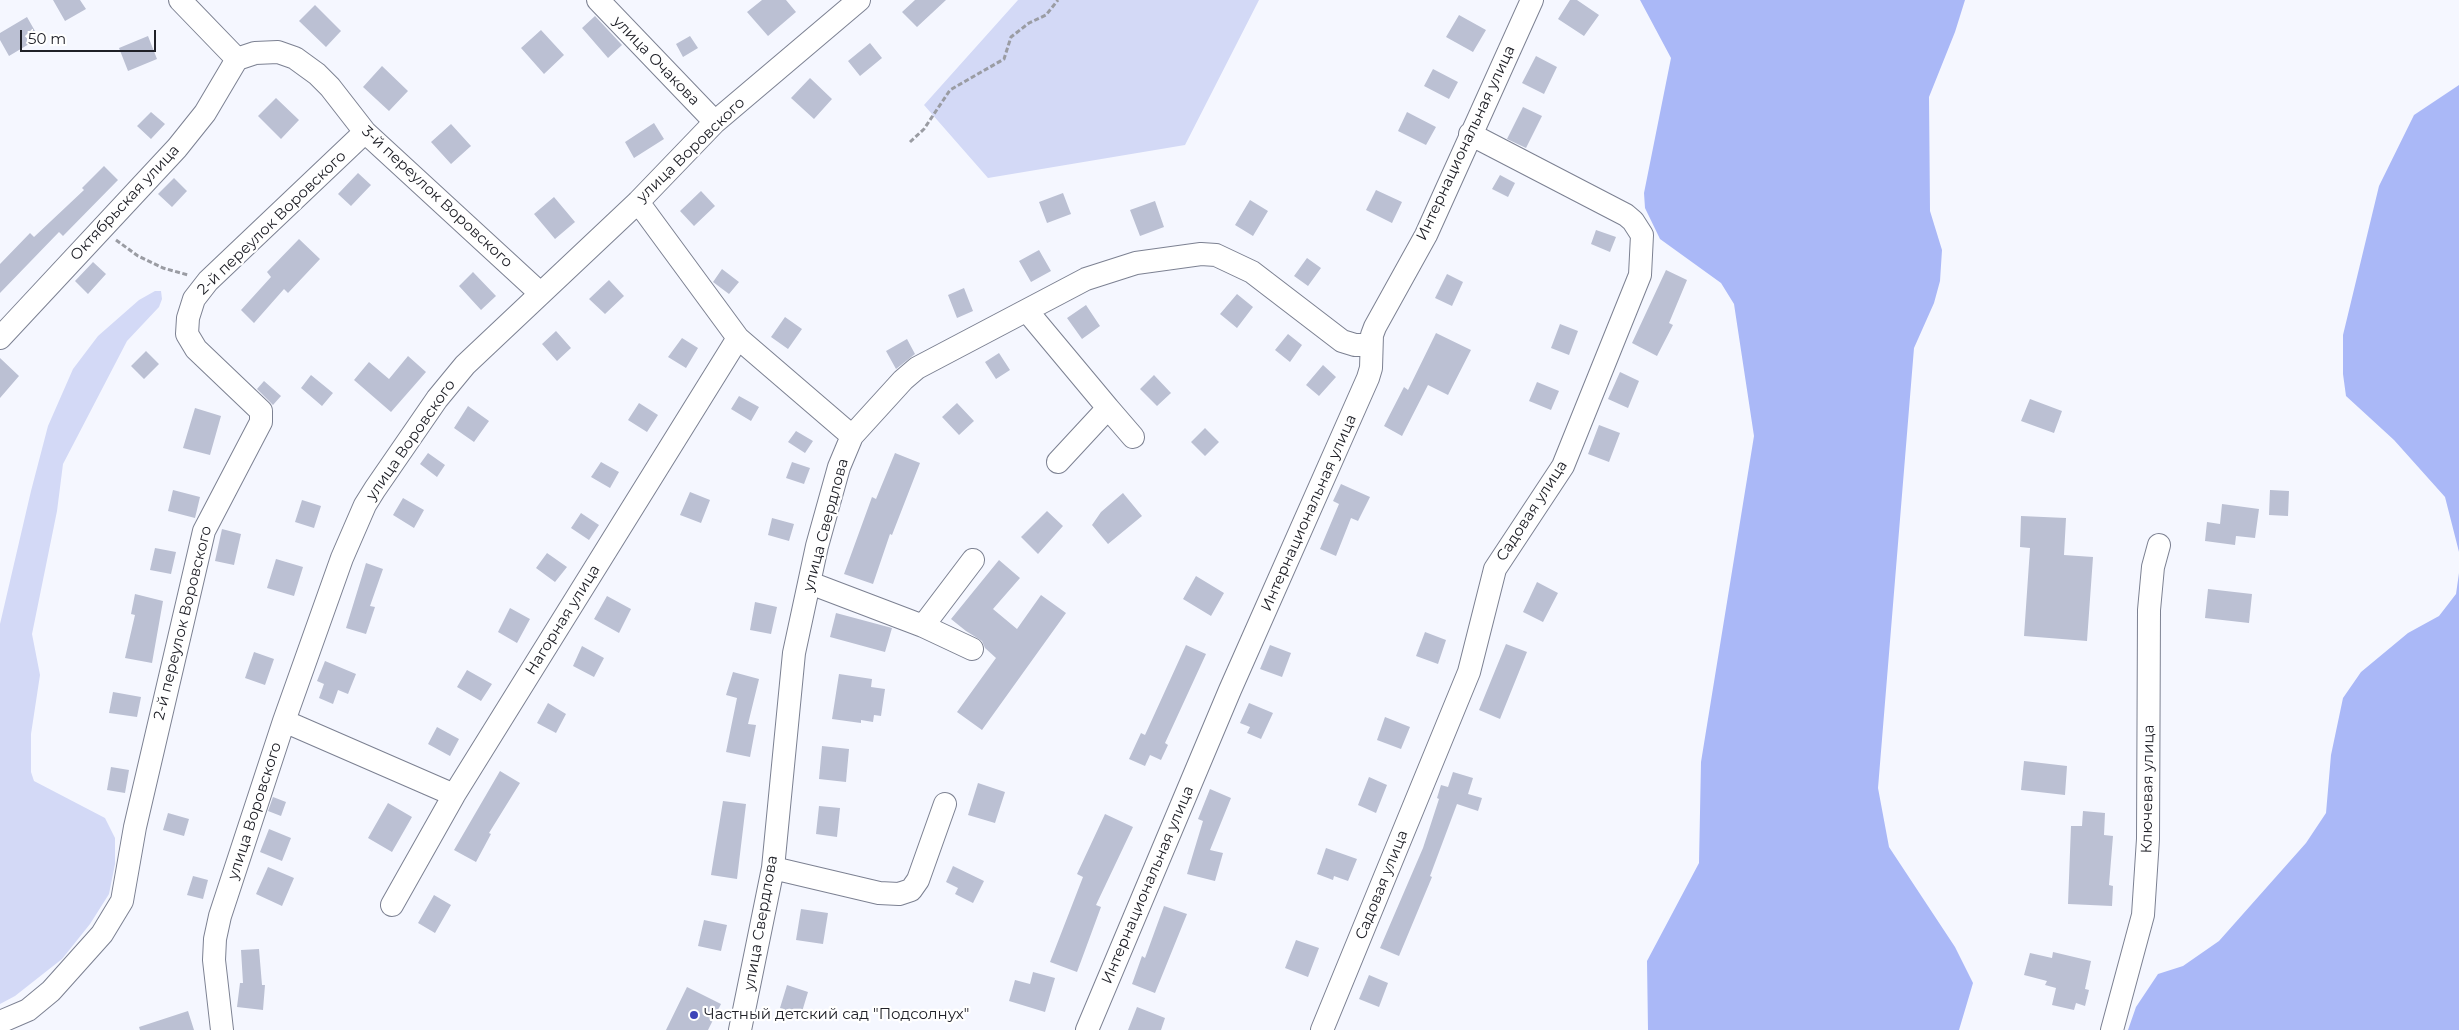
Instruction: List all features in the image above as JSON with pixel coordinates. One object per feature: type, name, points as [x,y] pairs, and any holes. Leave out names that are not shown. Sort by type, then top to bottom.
[{"type":"street","points":[[180,0],[237,59]]},
{"type":"street","name":"улица Очакова","points":[[598,0],[715,122]]},
{"type":"street","name":"улица Воровского","points":[[222,1030],[216,995],[215,939],[284,721],[342,558],[365,505],[437,398],[465,365],[638,202],[715,122],[859,0]]},
{"type":"street","name":"Интернациональная улица","points":[[1086,1030],[1230,690],[1368,378],[1371,368],[1370,345],[1375,327],[1426,235],[1532,0]]},
{"type":"street","name":"3-й переулок Воровского","points":[[237,59],[255,53],[278,52],[296,58],[330,87],[365,132],[540,293]]},
{"type":"street","name":"Октябрьская улица","points":[[0,338],[177,148],[205,113],[237,59]]},
{"type":"street","name":"2-й переулок Воровского","points":[[0,1022],[28,1010],[51,991],[102,934],[122,902],[137,818],[204,531],[260,422],[261,411],[196,349],[187,334],[188,318],[194,299],[208,281],[365,132]]},
{"type":"street","name":"Садовая улица","points":[[1322,1030],[1469,672],[1495,569],[1563,466],[1640,275],[1642,235],[1633,221],[1626,215],[1470,134]]},
{"type":"street","points":[[638,202],[738,338],[852,436]]},
{"type":"street","name":"улица Свердлова","points":[[740,1030],[773,868],[794,654],[817,546],[838,467],[852,436],[903,380],[917,368],[1086,279],[1136,263],[1202,254],[1216,255],[1252,272],[1342,341],[1355,345],[1370,345]]},
{"type":"street","points":[[1027,311],[1133,437]]},
{"type":"street","name":"Нагорная улица","points":[[392,905],[454,795],[738,338]]},
{"type":"street","points":[[1058,462],[1108,408]]},
{"type":"street","name":"Ключевая улица","points":[[2112,1030],[2143,915],[2148,839],[2149,610],[2153,567],[2159,545]]},
{"type":"street","points":[[923,626],[974,560]]},
{"type":"street","points":[[810,583],[923,626],[972,648]]},
{"type":"street","points":[[284,721],[454,795]]},
{"type":"street","points":[[773,868],[879,893],[899,894],[911,890],[918,880],[946,804]]},
{"type":"path","points":[[910,142],[924,129],[950,90],[1004,59],[1011,38],[1029,23],[1046,15],[1058,0]]},
{"type":"path","points":[[101,230],[138,256],[154,264],[208,281]]},
{"type":"shaded area","points":[[1018,0],[1259,0],[1185,145],[988,178],[924,105]]},
{"type":"shaded area","points":[[1640,0],[1965,0],[1955,32],[1929,97],[1930,211],[1942,250],[1940,281],[1934,303],[1914,348],[1878,788],[1889,847],[1955,947],[1973,983],[1959,1030],[1648,1030],[1647,961],[1699,863],[1701,762],[1754,436],[1734,304],[1721,283],[1660,239],[1645,208],[1644,193],[1671,58]]},
{"type":"shaded area","points":[[2459,85],[2459,552],[2445,497],[2394,440],[2346,396],[2343,374],[2343,335],[2379,186],[2414,115]]},
{"type":"shaded area","points":[[155,291],[161,291],[162,299],[159,307],[127,341],[63,464],[57,511],[32,634],[40,675],[31,734],[31,772],[34,781],[105,818],[115,838],[115,864],[109,894],[90,924],[62,959],[15,996],[0,1004],[0,624],[48,426],[73,369],[98,336],[139,300]]},
{"type":"shaded area","points":[[2459,573],[2459,1030],[2128,1030],[2136,1007],[2158,974],[2183,966],[2219,941],[2306,843],[2326,813],[2331,755],[2343,698],[2361,672],[2408,633],[2439,616],[2456,594]]},
{"type":"building","points":[[53,0],[80,0],[86,9],[65,21]]},
{"type":"building","points":[[762,0],[786,0],[796,12],[768,36],[747,12]]},
{"type":"building","points":[[915,0],[946,0],[917,27],[902,12]]},
{"type":"building","points":[[1570,0],[1577,0],[1599,15],[1584,36],[1558,19]]},
{"type":"building","points":[[315,5],[341,31],[326,47],[299,21]]},
{"type":"building","points":[[1459,15],[1486,30],[1473,52],[1446,37]]},
{"type":"building","points":[[595,16],[622,45],[608,58],[582,28]]},
{"type":"building","points":[[27,17],[39,38],[9,56],[0,40],[0,33]]},
{"type":"building","points":[[541,30],[564,55],[544,74],[521,48]]},
{"type":"building","points":[[148,36],[157,59],[128,71],[119,48]]},
{"type":"building","points":[[690,36],[698,48],[683,57],[676,44]]},
{"type":"building","points":[[870,43],[882,58],[860,76],[848,61]]},
{"type":"building","points":[[1536,56],[1557,67],[1544,94],[1522,83]]},
{"type":"building","points":[[382,66],[408,91],[389,111],[363,87]]},
{"type":"building","points":[[1433,69],[1458,82],[1449,99],[1424,86]]},
{"type":"building","points":[[810,78],[832,99],[814,119],[791,98]]},
{"type":"building","points":[[276,98],[299,120],[281,139],[258,116]]},
{"type":"building","points":[[1523,107],[1542,116],[1526,148],[1507,139]]},
{"type":"building","points":[[151,112],[165,124],[151,139],[137,126]]},
{"type":"building","points":[[1407,112],[1436,127],[1426,145],[1398,131]]},
{"type":"building","points":[[654,123],[664,139],[634,158],[625,142]]},
{"type":"building","points":[[451,124],[471,146],[451,164],[431,142]]},
{"type":"building","points":[[104,166],[118,180],[63,236],[59,232],[0,293],[0,264],[30,233],[34,237],[84,190],[82,188]]},
{"type":"building","points":[[358,173],[371,185],[351,206],[338,194]]},
{"type":"building","points":[[1500,175],[1515,183],[1508,197],[1492,189]]},
{"type":"building","points":[[174,178],[187,191],[172,207],[158,194]]},
{"type":"building","points":[[1376,190],[1402,202],[1392,223],[1366,210]]},
{"type":"building","points":[[701,191],[715,206],[694,226],[680,211]]},
{"type":"building","points":[[1063,193],[1071,214],[1047,223],[1039,202]]},
{"type":"building","points":[[554,197],[575,222],[555,239],[534,214]]},
{"type":"building","points":[[1250,200],[1268,211],[1253,236],[1235,225]]},
{"type":"building","points":[[1155,201],[1164,227],[1140,236],[1130,210]]},
{"type":"building","points":[[1596,230],[1616,237],[1610,252],[1591,244]]},
{"type":"building","points":[[299,239],[320,259],[288,293],[284,289],[254,323],[241,310],[271,277],[267,272]]},
{"type":"building","points":[[1039,250],[1051,271],[1031,282],[1019,261]]},
{"type":"building","points":[[1307,258],[1321,268],[1308,286],[1294,276]]},
{"type":"building","points":[[93,262],[106,274],[88,294],[75,281]]},
{"type":"building","points":[[722,269],[739,282],[729,294],[713,282]]},
{"type":"building","points":[[1666,270],[1687,280],[1669,323],[1673,325],[1657,356],[1632,343]]},
{"type":"building","points":[[473,272],[496,296],[481,310],[459,286]]},
{"type":"building","points":[[1447,274],[1463,282],[1452,306],[1435,298]]},
{"type":"building","points":[[609,280],[624,296],[605,314],[589,299]]},
{"type":"building","points":[[964,288],[973,311],[957,318],[948,295]]},
{"type":"building","points":[[1237,294],[1253,307],[1237,328],[1220,314]]},
{"type":"building","points":[[1086,305],[1100,326],[1082,339],[1067,318]]},
{"type":"building","points":[[785,317],[802,329],[788,349],[771,337]]},
{"type":"building","points":[[1560,324],[1578,331],[1569,355],[1551,348]]},
{"type":"building","points":[[556,331],[571,348],[557,361],[542,344]]},
{"type":"building","points":[[1436,333],[1471,350],[1448,395],[1428,385],[1402,436],[1384,426],[1404,387],[1408,390]]},
{"type":"building","points":[[1288,334],[1302,345],[1290,362],[1275,350]]},
{"type":"building","points":[[682,338],[698,348],[686,368],[668,357]]},
{"type":"building","points":[[907,339],[915,354],[896,369],[886,351]]},
{"type":"building","points":[[146,351],[159,364],[144,379],[131,366]]},
{"type":"building","points":[[999,353],[1010,370],[996,379],[985,362]]},
{"type":"building","points":[[408,356],[426,372],[391,412],[354,380],[369,362],[389,379]]},
{"type":"building","points":[[0,358],[19,376],[0,398]]},
{"type":"building","points":[[1323,365],[1336,377],[1319,396],[1306,385]]},
{"type":"building","points":[[1620,372],[1639,381],[1628,408],[1608,399]]},
{"type":"building","points":[[311,375],[333,393],[322,406],[301,388]]},
{"type":"building","points":[[1154,375],[1171,393],[1157,406],[1140,389]]},
{"type":"building","points":[[264,381],[281,396],[273,405],[257,389]]},
{"type":"building","points":[[1537,382],[1559,391],[1551,410],[1529,401]]},
{"type":"building","points":[[739,396],[759,407],[751,421],[731,409]]},
{"type":"building","points":[[2030,399],[2062,411],[2054,433],[2021,421]]},
{"type":"building","points":[[639,403],[658,415],[647,432],[628,420]]},
{"type":"building","points":[[957,403],[974,421],[959,435],[942,417]]},
{"type":"building","points":[[468,406],[489,421],[474,442],[454,428]]},
{"type":"building","points":[[195,408],[221,416],[210,455],[183,448]]},
{"type":"building","points":[[1599,425],[1620,433],[1609,462],[1588,454]]},
{"type":"building","points":[[1205,428],[1219,442],[1205,456],[1191,442]]},
{"type":"building","points":[[796,431],[813,441],[805,453],[788,442]]},
{"type":"building","points":[[428,453],[445,465],[437,477],[420,464]]},
{"type":"building","points":[[895,453],[920,463],[892,535],[890,534],[873,584],[844,574],[872,497],[876,499]]},
{"type":"building","points":[[601,462],[619,472],[610,488],[591,477]]},
{"type":"building","points":[[792,462],[810,468],[804,484],[786,478]]},
{"type":"building","points":[[1341,484],[1370,497],[1358,521],[1351,518],[1336,556],[1320,549],[1339,504],[1333,501]]},
{"type":"building","points":[[173,490],[200,497],[195,518],[168,511]]},
{"type":"building","points":[[2270,490],[2289,491],[2288,516],[2269,515]]},
{"type":"building","points":[[690,492],[710,500],[701,523],[680,515]]},
{"type":"building","points":[[1123,493],[1142,516],[1108,544],[1092,525],[1101,512]]},
{"type":"building","points":[[403,498],[424,510],[414,528],[393,515]]},
{"type":"building","points":[[302,500],[321,506],[314,528],[295,522]]},
{"type":"building","points":[[2222,504],[2259,509],[2255,538],[2236,536],[2235,545],[2205,541],[2207,522],[2220,524]]},
{"type":"building","points":[[1047,511],[1063,526],[1038,554],[1021,537]]},
{"type":"building","points":[[581,513],[599,525],[589,540],[571,528]]},
{"type":"building","points":[[2021,516],[2066,518],[2064,555],[2093,557],[2087,641],[2024,636],[2030,548],[2020,547]]},
{"type":"building","points":[[772,518],[794,524],[789,541],[768,535]]},
{"type":"building","points":[[222,529],[241,534],[234,565],[215,561]]},
{"type":"building","points":[[155,548],[176,552],[171,574],[150,570]]},
{"type":"building","points":[[547,553],[567,567],[555,582],[536,568]]},
{"type":"building","points":[[276,559],[303,567],[294,596],[267,588]]},
{"type":"building","points":[[999,560],[1020,578],[993,609],[1017,629],[1041,595],[1066,613],[982,730],[957,712],[996,658],[985,648],[982,641],[951,619]]},
{"type":"building","points":[[366,563],[383,569],[370,606],[375,607],[366,634],[346,628]]},
{"type":"building","points":[[1196,576],[1224,593],[1211,616],[1183,599]]},
{"type":"building","points":[[1537,582],[1558,593],[1543,622],[1523,612]]},
{"type":"building","points":[[2208,589],[2252,594],[2249,623],[2205,618]]},
{"type":"building","points":[[135,594],[163,601],[152,663],[125,658],[135,615],[131,614]]},
{"type":"building","points":[[607,596],[631,609],[619,633],[594,619]]},
{"type":"building","points":[[755,602],[777,607],[771,634],[750,630]]},
{"type":"building","points":[[510,608],[530,619],[517,643],[498,632]]},
{"type":"building","points":[[836,613],[892,628],[885,652],[830,637]]},
{"type":"building","points":[[1425,632],[1446,640],[1438,664],[1416,656]]},
{"type":"building","points":[[1506,644],[1527,652],[1500,719],[1479,710]]},
{"type":"building","points":[[1186,645],[1206,654],[1165,743],[1168,745],[1161,760],[1150,755],[1145,766],[1129,759],[1141,733],[1145,735]]},
{"type":"building","points":[[1270,645],[1291,653],[1282,677],[1260,669]]},
{"type":"building","points":[[582,646],[604,658],[594,677],[573,666]]},
{"type":"building","points":[[254,652],[274,659],[265,685],[245,678]]},
{"type":"building","points":[[325,661],[356,674],[348,694],[338,690],[333,704],[319,698],[324,684],[317,681]]},
{"type":"building","points":[[467,670],[492,684],[481,701],[457,687]]},
{"type":"building","points":[[733,672],[759,679],[748,724],[756,725],[750,757],[726,752],[737,698],[726,695]]},
{"type":"building","points":[[839,674],[872,679],[871,687],[885,689],[881,716],[874,715],[873,722],[861,720],[861,723],[832,719]]},
{"type":"building","points":[[113,692],[141,697],[137,717],[109,713]]},
{"type":"building","points":[[548,703],[566,714],[556,733],[537,723]]},
{"type":"building","points":[[1249,703],[1273,713],[1261,739],[1247,733],[1250,727],[1240,723]]},
{"type":"building","points":[[1385,717],[1410,727],[1401,749],[1377,740]]},
{"type":"building","points":[[437,727],[459,739],[450,756],[428,744]]},
{"type":"building","points":[[822,746],[849,749],[846,782],[819,779]]},
{"type":"building","points":[[2024,761],[2067,766],[2065,795],[2021,790]]},
{"type":"building","points":[[111,767],[129,770],[125,793],[107,790]]},
{"type":"building","points":[[500,771],[520,783],[489,833],[491,834],[476,862],[454,850]]},
{"type":"building","points":[[1453,772],[1473,778],[1468,794],[1482,798],[1478,811],[1457,804],[1430,876],[1432,877],[1399,956],[1380,948],[1423,848],[1439,799],[1437,798],[1441,785],[1448,787]]},
{"type":"building","points":[[1369,777],[1387,785],[1376,813],[1358,805]]},
{"type":"building","points":[[978,783],[1005,792],[995,823],[968,815]]},
{"type":"building","points":[[1210,789],[1231,798],[1210,850],[1223,853],[1215,881],[1187,874],[1203,821],[1198,819]]},
{"type":"building","points":[[273,797],[286,802],[281,816],[268,811]]},
{"type":"building","points":[[723,801],[746,804],[737,879],[711,875]]},
{"type":"building","points":[[388,803],[412,817],[392,852],[368,838]]},
{"type":"building","points":[[819,806],[840,808],[837,837],[816,834]]},
{"type":"building","points":[[2083,811],[2105,813],[2104,835],[2113,836],[2109,885],[2113,886],[2112,906],[2068,904],[2071,826],[2082,826]]},
{"type":"building","points":[[168,813],[189,819],[184,836],[163,830]]},
{"type":"building","points":[[1105,814],[1133,827],[1096,905],[1101,907],[1077,972],[1050,962],[1083,877],[1077,874]]},
{"type":"building","points":[[269,829],[291,838],[282,861],[260,852]]},
{"type":"building","points":[[1326,848],[1357,859],[1348,881],[1334,876],[1333,880],[1317,874]]},
{"type":"building","points":[[953,866],[984,881],[973,903],[955,894],[958,888],[946,882]]},
{"type":"building","points":[[268,867],[294,878],[282,906],[256,894]]},
{"type":"building","points":[[193,876],[208,880],[203,899],[187,895]]},
{"type":"building","points":[[434,895],[451,905],[435,933],[418,923]]},
{"type":"building","points":[[1164,906],[1187,914],[1155,993],[1132,984],[1142,956],[1145,958]]},
{"type":"building","points":[[801,909],[828,913],[823,944],[796,940]]},
{"type":"building","points":[[704,920],[727,925],[721,951],[698,946]]},
{"type":"building","points":[[1296,940],[1319,948],[1308,977],[1285,968]]},
{"type":"building","points":[[259,949],[262,985],[265,985],[263,1010],[237,1007],[240,983],[243,983],[241,950]]},
{"type":"building","points":[[2053,952],[2091,961],[2085,989],[2089,990],[2085,1006],[2076,1003],[2074,1010],[2052,1005],[2056,988],[2045,985],[2047,981],[2024,975],[2030,953],[2052,958]]},
{"type":"building","points":[[1033,972],[1055,978],[1045,1012],[1009,1001],[1015,980],[1030,984]]},
{"type":"building","points":[[1369,975],[1388,983],[1379,1007],[1359,999]]},
{"type":"building","points":[[787,985],[808,992],[801,1015],[780,1008]]},
{"type":"building","name":"Частный детский сад \"Подсолнух\"","points":[[687,987],[721,1004],[708,1030],[666,1030]]},
{"type":"building","points":[[1137,1007],[1165,1018],[1161,1030],[1128,1030]]},
{"type":"building","points":[[188,1011],[194,1030],[140,1030],[139,1027]]},
{"type":"place","name":"Частный детский сад \"Подсолнух\"","points":[[694,1015]]}]
